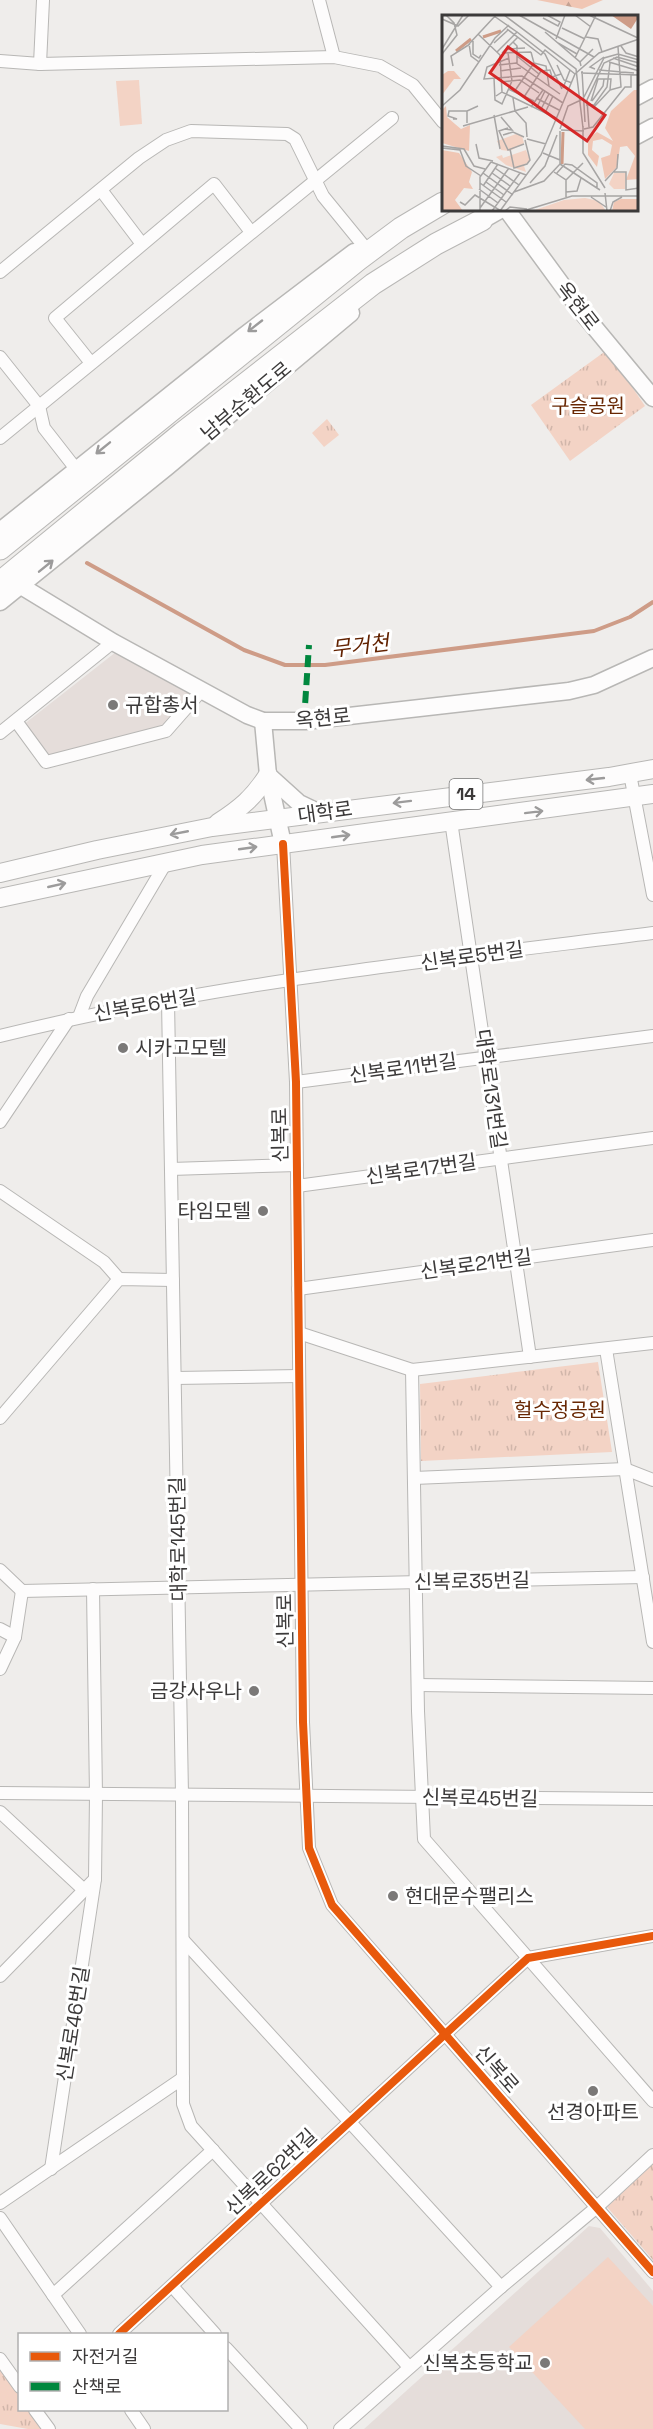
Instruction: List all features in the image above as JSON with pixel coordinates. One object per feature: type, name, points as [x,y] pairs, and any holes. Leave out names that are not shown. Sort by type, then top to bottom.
[{"type":"highway","points":[[0,549],[358,260],[401,228],[442,203]]},
{"type":"highway","points":[[0,582],[182,433],[374,284],[436,244],[491,215]]},
{"type":"main road","points":[[638,96],[653,88]]},
{"type":"main road","points":[[638,135],[653,127]]},
{"type":"main road","points":[[0,531],[303,289],[363,245],[398,224],[442,202]]},
{"type":"main road","name":"옥현로","points":[[508,212],[581,312],[653,399]]},
{"type":"main road","name":"남부순환도로","points":[[0,602],[407,268],[491,215]]},
{"type":"main road","name":"옥현로","points":[[21,585],[113,642],[247,715],[263,721],[305,721],[569,691],[612,678],[653,658]]},
{"type":"main road","points":[[263,721],[268,775],[283,844]]},
{"type":"main road","name":"대학로","points":[[0,873],[97,850],[212,827],[630,774],[653,769]]},
{"type":"main road","points":[[268,775],[299,803],[320,813]]},
{"type":"main road","points":[[212,827],[243,807],[255,795],[268,775]]},
{"type":"main road","name":"대학로","points":[[0,898],[167,861],[653,794]]},
{"type":"street","points":[[40,64],[43,0]]},
{"type":"street","points":[[319,0],[334,57]]},
{"type":"street","points":[[0,61],[40,64],[334,57],[380,66],[413,85],[442,121]]},
{"type":"street","points":[[0,438],[392,118]]},
{"type":"street","points":[[0,271],[139,158],[165,140],[190,131],[287,134],[295,139],[323,196],[363,245]]},
{"type":"street","points":[[91,363],[55,318],[214,184],[251,232]]},
{"type":"street","points":[[101,190],[142,244]]},
{"type":"street","points":[[0,357],[39,406],[44,428],[76,469]]},
{"type":"street","points":[[0,733],[113,642]]},
{"type":"street","points":[[16,722],[46,762],[166,731],[202,690]]},
{"type":"street","points":[[630,774],[653,895]]},
{"type":"street","name":"대학로131번길","points":[[451,821],[530,1357]]},
{"type":"street","name":"신복로","points":[[283,844],[296,1082],[301,1584],[309,1848],[332,1905],[653,2272]]},
{"type":"street","points":[[0,1122],[74,1018],[167,861]]},
{"type":"street","name":"신복로5번길","points":[[291,981],[472,955],[653,933]]},
{"type":"street","name":"신복로6번길","points":[[0,1036],[74,1018],[291,981]]},
{"type":"street","name":"대학로145번길","points":[[168,1001],[182,1795],[183,2104],[191,2126],[410,2367]]},
{"type":"street","name":"신복로11번길","points":[[296,1082],[653,1036]]},
{"type":"street","name":"신복로17번길","points":[[297,1186],[653,1138]]},
{"type":"street","points":[[171,1169],[297,1165]]},
{"type":"street","points":[[0,1191],[104,1262],[119,1279],[173,1280]]},
{"type":"street","name":"신복로21번길","points":[[298,1288],[653,1240]]},
{"type":"street","points":[[0,1418],[119,1279]]},
{"type":"street","points":[[298,1333],[412,1370],[653,1343]]},
{"type":"street","points":[[606,1349],[653,1642]]},
{"type":"street","points":[[412,1370],[418,1684],[424,1839],[653,2101]]},
{"type":"street","points":[[175,1378],[299,1376]]},
{"type":"street","points":[[414,1478],[625,1469],[653,1480]]},
{"type":"street","points":[[0,1570],[22,1591],[15,1637],[0,1669]]},
{"type":"street","name":"신복로35번길","points":[[22,1591],[643,1577]]},
{"type":"street","name":"신복로46번길","points":[[51,2169],[94,1879],[96,1795],[93,1589]]},
{"type":"street","points":[[0,1629],[15,1637]]},
{"type":"street","points":[[418,1684],[653,1688]]},
{"type":"street","points":[[0,1793],[307,1796]]},
{"type":"street","name":"신복로45번길","points":[[307,1796],[653,1799]]},
{"type":"street","points":[[0,1812],[84,1890]]},
{"type":"street","points":[[0,1976],[94,1879]]},
{"type":"street","points":[[528,1958],[653,1936]]},
{"type":"street","points":[[183,1940],[501,2287]]},
{"type":"street","name":"신복로62번길","points":[[120,2333],[528,1958]]},
{"type":"street","points":[[0,2203],[183,2078]]},
{"type":"street","points":[[53,2295],[213,2150]]},
{"type":"street","points":[[340,2429],[501,2287],[597,2207],[653,2155]]},
{"type":"street","points":[[0,2218],[79,2333]]},
{"type":"street","points":[[172,2286],[214,2333]]},
{"type":"street","points":[[228,2350],[301,2429]]},
{"type":"street","points":[[0,2359],[18,2384]]},
{"type":"street","points":[[36,2411],[49,2429]]},
{"type":"street","points":[[132,2411],[144,2429]]},
{"type":"shaded area","points":[[116,652],[194,692],[161,729],[49,758],[23,725]]},
{"type":"shaded area","name":"신복초등학교","points":[[589,2226],[600,2228],[653,2291],[653,2429],[364,2429]]},
{"type":"green space","points":[[537,0],[603,0],[582,9]]},
{"type":"green space","points":[[139,80],[142,124],[120,126],[116,81]]},
{"type":"green space","name":"구슬공원","points":[[607,350],[645,406],[570,461],[531,405]]},
{"type":"green space","points":[[327,419],[339,435],[324,447],[312,433]]},
{"type":"green space","name":"헐수정공원","points":[[598,1362],[612,1452],[421,1461],[420,1384]]},
{"type":"green space","points":[[653,2164],[653,2260],[607,2207]]},
{"type":"green space","points":[[608,2257],[653,2306],[653,2429],[585,2429],[509,2347]]},
{"type":"green space","points":[[0,2367],[18,2394],[18,2411],[30,2411],[42,2429],[0,2424]]},
{"type":"waterway","name":"무거천","points":[[87,563],[244,650],[285,665],[325,665],[594,631],[630,617],[653,602]]},
{"type":"marked path","points":[[304,721],[309,645]]},
{"type":"cycle path","points":[[283,844],[296,1082],[303,1722],[309,1848],[332,1905],[653,2272]]},
{"type":"cycle path","points":[[120,2333],[528,1958],[653,1936]]},
{"type":"place","name":"규합총서","points":[[113,705]]},
{"type":"place","name":"시카고모텔","points":[[123,1048]]},
{"type":"place","name":"타임모텔","points":[[263,1211]]},
{"type":"place","name":"금강사우나","points":[[254,1691]]},
{"type":"place","name":"현대문수팰리스","points":[[393,1896]]},
{"type":"place","name":"선경아파트","points":[[593,2091]]},
{"type":"place","name":"신복초등학교","points":[[545,2363]]}]
